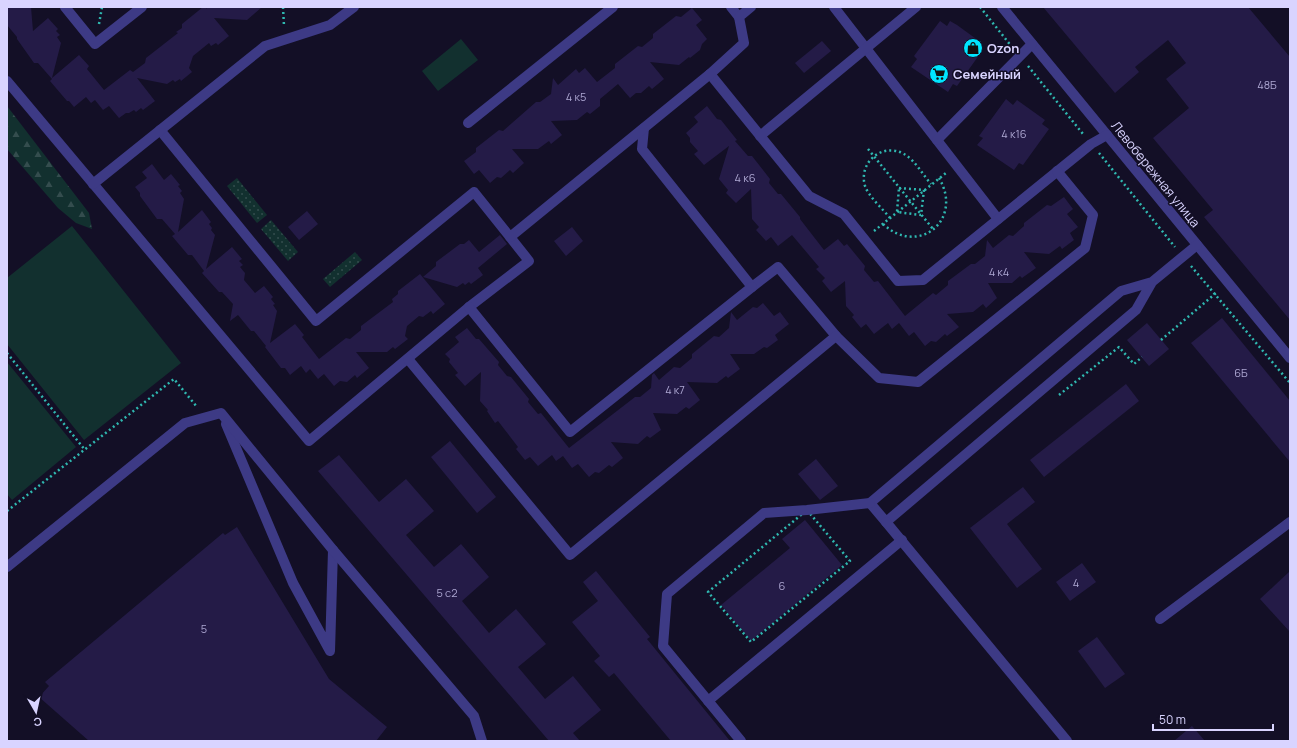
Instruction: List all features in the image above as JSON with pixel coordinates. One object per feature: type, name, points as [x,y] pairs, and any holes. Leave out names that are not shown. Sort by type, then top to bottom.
[{"type":"street","points":[[65,7],[95,44],[142,7]]},
{"type":"street","points":[[93,184],[265,46],[330,25],[354,7]]},
{"type":"street","points":[[468,124],[613,7]]},
{"type":"street","points":[[510,237],[710,74],[744,43],[739,17],[731,7]]},
{"type":"street","points":[[739,17],[752,7]]},
{"type":"street","points":[[834,7],[998,219]]},
{"type":"street","points":[[760,136],[916,7]]},
{"type":"street","name":"Левобережная улица","points":[[1002,7],[1290,358]]},
{"type":"street","points":[[938,140],[1032,44]]},
{"type":"street","points":[[710,74],[809,196],[844,214],[898,281],[923,280],[1091,144],[1107,135]]},
{"type":"street","points":[[7,81],[309,441],[470,307],[529,261],[474,192],[316,321],[160,130]]},
{"type":"street","points":[[644,128],[642,149],[752,287]]},
{"type":"street","points":[[470,307],[570,432],[778,267],[836,336],[879,378],[918,382],[1085,248],[1093,215],[1057,171]]},
{"type":"street","points":[[886,522],[1136,310],[1152,282],[1197,245]]},
{"type":"street","points":[[741,741],[663,646],[667,594],[764,513],[870,503],[1121,291],[1152,282]]},
{"type":"street","points":[[408,359],[570,555],[836,336]]},
{"type":"street","points":[[7,567],[185,423],[221,413]]},
{"type":"street","points":[[221,413],[333,550],[474,716],[482,741]]},
{"type":"street","points":[[221,413],[293,583],[330,650],[333,550]]},
{"type":"street","points":[[870,503],[1067,741]]},
{"type":"street","points":[[1160,619],[1290,522]]},
{"type":"street","points":[[708,701],[902,540]]},
{"type":"path","points":[[283,7],[284,40]]},
{"type":"path","points":[[980,7],[1183,256],[1290,384]]},
{"type":"path","points":[[868,149],[933,229]]},
{"type":"path","points":[[890,218],[869,193],[866,187],[864,172],[867,164],[874,156],[884,151],[892,150],[906,155],[912,160],[931,184]]},
{"type":"path","points":[[864,239],[956,164]]},
{"type":"path","points":[[883,224],[890,230],[907,237],[926,234],[933,229],[945,214],[947,205],[947,195],[939,178]]},
{"type":"path","points":[[900,188],[924,190]]},
{"type":"path","points":[[897,212],[900,188]]},
{"type":"path","points":[[921,214],[924,190]]},
{"type":"path","points":[[897,212],[921,214]]},
{"type":"path","points":[[1161,340],[1228,283]]},
{"type":"path","points":[[1058,395],[1119,347],[1134,364],[1142,357]]},
{"type":"path","points":[[7,353],[85,450]]},
{"type":"path","points":[[7,511],[174,379],[205,417]]},
{"type":"path","points":[[807,510],[850,561],[751,642],[708,592],[807,510]]},
{"type":"green space","points":[[461,39],[478,60],[438,91],[422,71]]},
{"type":"green space","points":[[7,106],[89,213],[92,229],[76,223],[58,208],[7,149]]},
{"type":"green space","points":[[237,178],[267,215],[257,223],[227,186]]},
{"type":"green space","points":[[271,220],[298,252],[288,261],[261,229]]},
{"type":"green space","points":[[72,226],[181,363],[84,440],[7,344],[7,278]]},
{"type":"green space","points":[[355,252],[362,260],[330,287],[323,279]]},
{"type":"green space","points":[[7,362],[76,447],[12,500],[7,494]]},
{"type":"building","points":[[7,7],[31,7],[33,31],[48,18],[58,29],[56,31],[60,35],[57,37],[61,43],[52,78],[79,55],[89,66],[87,69],[104,90],[130,70],[133,72],[145,63],[146,58],[178,33],[176,32],[182,28],[182,24],[203,7],[206,7],[207,9],[207,7],[262,7],[247,20],[214,18],[229,36],[218,45],[216,43],[211,46],[209,43],[193,56],[189,68],[192,72],[181,81],[180,79],[175,82],[173,80],[167,84],[137,78],[155,101],[143,110],[141,108],[136,112],[134,110],[119,118],[109,106],[103,110],[95,100],[91,103],[86,97],[74,107],[69,101],[67,101],[50,81],[52,79],[38,63],[34,63],[17,37],[7,25]]},
{"type":"building","points":[[1043,7],[1248,7],[1290,57],[1290,320],[1204,217],[1213,210],[1153,138],[1189,108],[1166,79],[1186,63],[1168,40],[1135,67],[1139,72],[1115,93]]},
{"type":"building","points":[[692,8],[702,20],[696,25],[707,39],[702,44],[700,50],[679,65],[650,62],[664,79],[652,89],[649,86],[641,93],[636,93],[630,98],[618,84],[600,99],[600,106],[590,114],[587,112],[577,120],[551,121],[562,135],[551,144],[549,141],[538,149],[512,149],[524,163],[513,173],[510,170],[501,178],[497,177],[490,183],[479,170],[474,174],[464,161],[476,152],[476,148],[499,130],[503,131],[536,102],[540,102],[551,94],[553,78],[558,85],[576,69],[579,73],[585,68],[597,82],[615,68],[615,64],[638,46],[642,47],[653,38],[653,34],[676,16],[681,17]]},
{"type":"building","points":[[940,21],[947,26],[950,21],[957,25],[979,41],[976,45],[982,51],[957,86],[953,84],[948,92],[911,67],[917,59],[914,56]]},
{"type":"building","points":[[822,41],[831,51],[804,73],[795,63]]},
{"type":"building","points":[[1006,99],[1013,105],[1017,100],[1045,120],[1042,124],[1049,129],[1023,165],[1019,163],[1014,170],[977,145],[983,138],[979,136]]},
{"type":"building","points":[[707,106],[717,119],[721,120],[737,140],[735,141],[748,156],[752,156],[770,179],[769,183],[778,194],[781,194],[800,217],[824,250],[838,239],[844,246],[847,244],[865,266],[864,270],[874,282],[878,281],[905,316],[933,293],[936,295],[948,285],[948,281],[971,264],[975,264],[985,256],[987,240],[993,248],[1009,235],[1013,236],[1024,226],[1024,223],[1047,205],[1051,206],[1064,197],[1073,209],[1067,214],[1078,227],[1070,233],[1074,240],[1062,249],[1060,246],[1049,254],[1024,252],[1036,268],[1022,278],[1020,276],[1012,283],[988,283],[997,298],[986,308],[983,304],[973,312],[947,314],[959,327],[947,336],[945,334],[936,342],[931,341],[925,346],[914,332],[909,336],[899,323],[892,329],[888,323],[874,334],[866,324],[861,328],[852,317],[854,315],[846,306],[845,281],[831,292],[822,281],[825,278],[816,269],[819,267],[792,235],[778,246],[771,237],[766,241],[756,230],[759,227],[752,219],[751,189],[736,203],[726,193],[728,190],[719,179],[729,146],[704,165],[694,154],[698,151],[690,142],[690,138],[686,133],[698,122],[694,117]]},
{"type":"building","points":[[152,164],[164,180],[171,174],[180,185],[178,186],[182,191],[180,193],[184,199],[178,232],[202,210],[211,222],[209,224],[215,235],[206,269],[232,247],[242,259],[239,261],[243,265],[240,267],[245,273],[244,280],[255,293],[264,286],[273,297],[271,299],[275,304],[273,305],[277,311],[270,343],[295,324],[304,335],[302,337],[319,359],[346,338],[350,339],[361,330],[361,326],[393,302],[392,299],[398,294],[398,291],[420,274],[445,304],[433,314],[431,311],[423,317],[419,316],[407,326],[405,336],[408,339],[395,349],[393,347],[387,352],[356,352],[369,368],[357,378],[355,375],[347,382],[340,381],[334,386],[324,374],[318,379],[310,369],[306,373],[301,366],[290,375],[285,368],[281,368],[254,331],[251,331],[238,315],[230,321],[233,304],[222,292],[219,292],[202,273],[204,271],[192,255],[188,255],[172,236],[175,234],[162,219],[157,219],[140,196],[140,193],[135,187],[147,178],[142,172]]},
{"type":"building","points":[[307,211],[318,224],[299,240],[288,227]]},
{"type":"building","points":[[572,227],[583,241],[566,256],[554,241]]},
{"type":"building","points":[[500,235],[507,244],[478,268],[483,275],[471,284],[469,282],[465,285],[463,283],[457,287],[423,277],[436,266],[436,262],[460,244],[464,244],[469,240],[479,252]]},
{"type":"building","points":[[763,303],[774,316],[780,312],[789,324],[775,335],[778,340],[767,348],[764,347],[754,354],[730,354],[740,369],[728,378],[726,376],[717,383],[687,382],[700,400],[689,409],[686,407],[677,414],[653,413],[661,430],[650,438],[647,436],[638,444],[611,442],[623,458],[612,467],[609,465],[599,473],[595,472],[589,477],[578,464],[572,468],[563,456],[556,461],[552,455],[538,466],[530,457],[525,460],[516,449],[518,447],[498,421],[495,423],[487,411],[488,410],[480,401],[481,372],[465,386],[455,375],[458,373],[449,362],[450,359],[445,354],[459,342],[455,337],[467,328],[499,362],[498,365],[507,376],[511,377],[529,399],[528,402],[538,414],[541,413],[569,448],[635,397],[640,397],[651,388],[652,375],[654,373],[659,380],[674,367],[680,368],[692,358],[692,354],[714,336],[719,337],[729,328],[731,312],[737,320],[753,307],[757,308]]},
{"type":"building","points":[[1222,318],[1290,401],[1290,462],[1191,343]]},
{"type":"building","points":[[1147,323],[1169,349],[1149,366],[1127,340]]},
{"type":"building","points":[[1126,384],[1139,401],[1044,477],[1030,460]]},
{"type":"building","points":[[450,441],[496,497],[477,513],[431,457]]},
{"type":"building","points":[[339,455],[379,502],[406,479],[434,511],[406,535],[434,567],[461,544],[489,577],[462,601],[489,633],[516,609],[546,644],[518,667],[545,699],[573,676],[601,710],[573,733],[580,741],[549,741],[318,471]]},
{"type":"building","points":[[816,459],[838,486],[820,500],[798,474]]},
{"type":"building","points":[[1023,487],[1035,502],[1007,524],[1042,569],[1017,588],[970,528]]},
{"type":"building","points":[[805,520],[842,565],[751,641],[721,605],[790,548],[782,539]]},
{"type":"building","points":[[237,527],[329,679],[387,727],[376,741],[89,741],[39,697],[49,686],[45,682],[223,533],[225,535]]},
{"type":"building","points":[[1082,563],[1096,582],[1070,601],[1056,582]]},
{"type":"building","points":[[596,571],[650,637],[647,639],[730,741],[671,741],[614,673],[609,677],[594,661],[600,656],[572,622],[598,601],[583,582]]},
{"type":"building","points":[[1290,571],[1290,632],[1260,599]]},
{"type":"building","points":[[1097,637],[1125,674],[1105,688],[1078,651]]},
{"type":"building","points":[[1192,726],[1205,741],[1174,741]]},
{"type":"place","name":"Ozon","points":[[973,48]]},
{"type":"place","name":"Семейный","points":[[939,74]]}]
